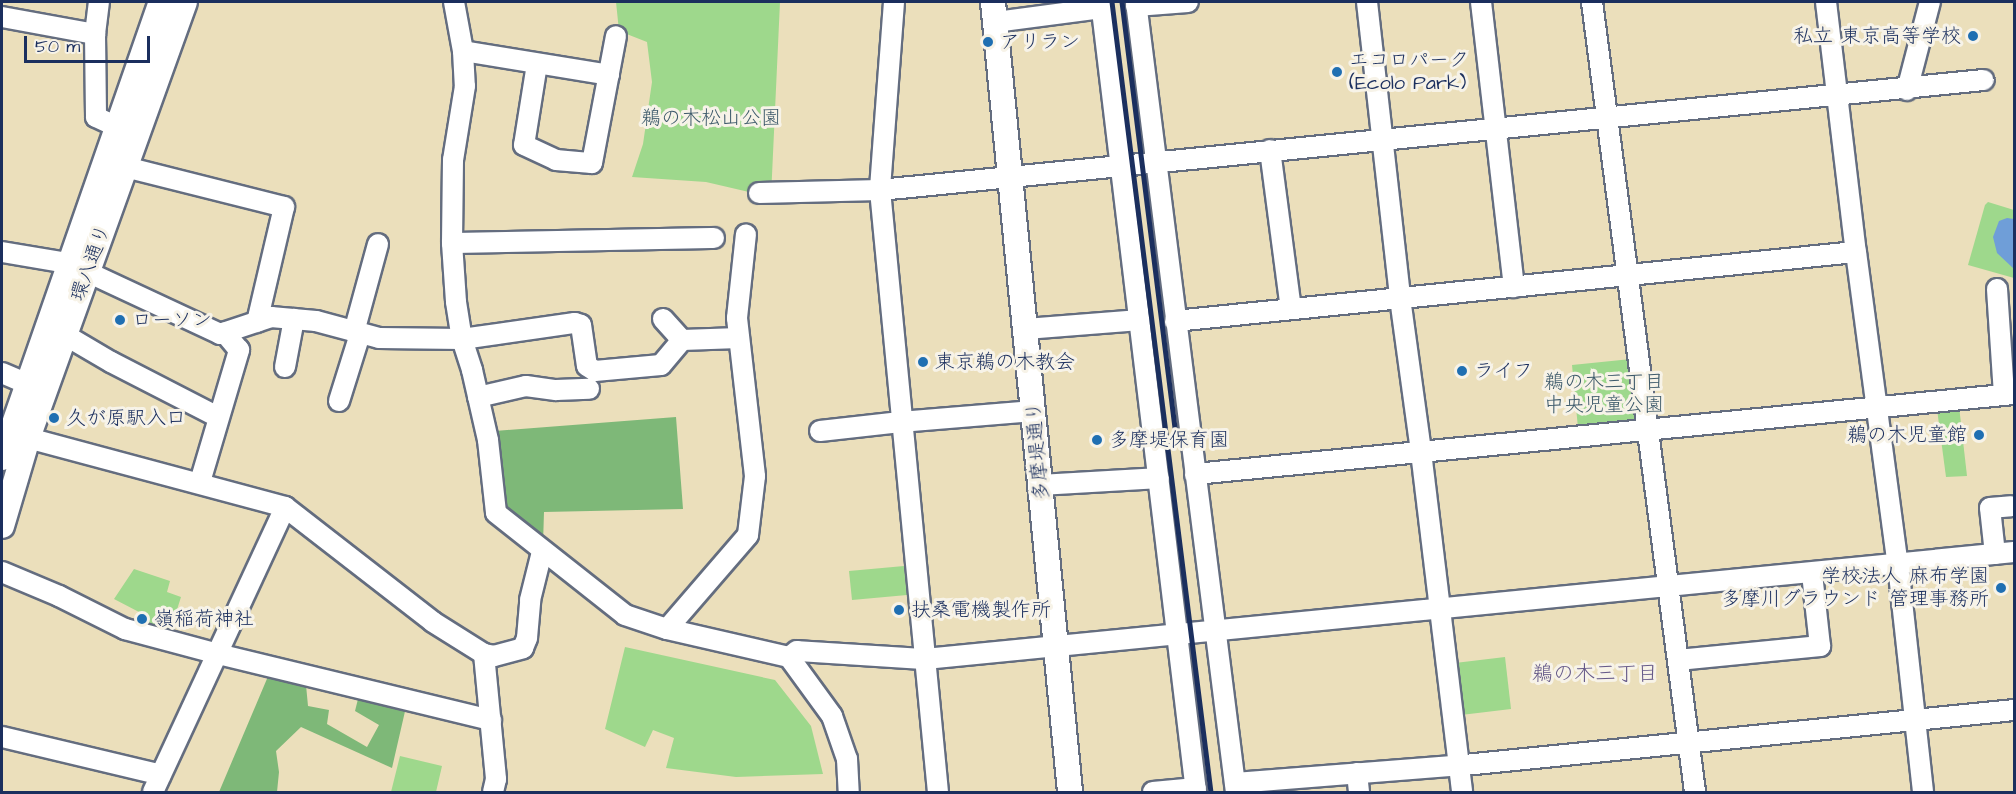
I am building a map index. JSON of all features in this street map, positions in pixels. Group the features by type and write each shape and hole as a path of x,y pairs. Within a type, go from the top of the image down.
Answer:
{"main road":[{"name":"環八通り","path":"2,525 28,438 65,335 78,268 117,127 161,2"},
{"name":"環八通り","path":"2,458 28,384 125,166 185,2"},
{"name":"多摩堤通り","path":"994,12 1070,792"}],"street":[{"path":"99,2 95,34 94,110 96,117 117,127"},
{"path":"454,2 463,51 465,86 453,160 452,243 456,302 462,339 488,440 496,513 542,552 625,615 667,629 789,657 832,716 847,759 849,792"},
{"path":"894,2 880,190 900,422 938,792"},
{"path":"1188,2 1136,4 1149,163 1175,321 1236,788 1358,783 1457,765 2014,710"},
{"path":"1367,2 1400,298 1462,792"},
{"path":"1481,2 1514,287"},
{"path":"1592,2 1695,792"},
{"path":"1826,2 1856,252 1898,565 1913,719 1923,792"},
{"path":"1907,90 1930,2"},
{"path":"994,12 1101,5 1179,634 1196,790 1153,792"},
{"path":"2,17 95,34"},
{"path":"537,64 524,145 556,160 592,163 616,36"},
{"path":"463,51 609,75"},
{"path":"759,193 880,190 1497,127 1907,90 1984,80"},
{"path":"1270,150 1291,309"},
{"path":"125,166 284,207 257,322"},
{"path":"667,629 748,535 755,476 737,318 739,279 746,234"},
{"path":"452,243 714,238"},
{"path":"339,401 378,244"},
{"path":"2,252 78,268 220,334 271,317 316,321 379,338 462,339 575,323 581,325 587,366 595,371 661,365 682,340"},
{"path":"1175,321 1856,252"},
{"path":"1195,474 2009,395 1997,289"},
{"path":"285,367 294,319"},
{"path":"663,319 682,340 739,339"},
{"path":"1026,329 1140,320"},
{"path":"200,482 239,350 224,332"},
{"path":"65,335 111,362 218,417"},
{"path":"2,373 28,384"},
{"path":"478,397 526,386 556,390 590,389"},
{"path":"820,431 1034,411"},
{"path":"28,438 200,482 285,507 433,622 484,654 494,656 523,648 527,638 530,600 542,552"},
{"path":"1041,485 1159,478"},
{"path":"789,657 797,651 925,659 1214,629 1812,574 2005,553 1990,508 2011,506"},
{"path":"2,737 159,787 285,507"},
{"path":"2,572 125,628 218,654 491,720"},
{"path":"1678,660 1820,646 1812,574"},
{"path":"484,654 496,779 493,792"}],"green space":[{"name":"鵜の木松山公園","path":"616,2 780,2 771,197 706,182 632,177 643,144 652,82 647,42 619,31"},
{"path":"1988,202 2014,210 2014,278 1968,265 1985,205"},
{"name":"鵜の木三丁目 中央児童公園","path":"1631,359 1637,422 1578,428 1572,365"},
{"path":"1959,406 1967,476 1946,477 1937,409"},
{"path":"676,417 683,509 544,512 543,544 502,514 495,431"},
{"path":"904,566 907,595 852,600 849,571"},
{"path":"134,569 170,581 167,592 181,597 169,635 132,623 139,612 114,599"},
{"path":"625,647 775,680 811,726 823,774 736,777 666,768 674,738 653,730 645,747 605,729"},
{"path":"1505,657 1511,709 1461,715 1455,663"},
{"path":"269,674 306,685 308,706 329,710 327,724 367,747 379,725 355,711 359,695 406,707 392,768 301,727 276,751 279,772 277,792 219,792"},
{"path":"400,756 442,766 436,792 391,792"}],"water":[{"path":"2007,218 2014,219 2014,269 1997,253 1993,237 1999,221"}],"railway":[{"path":"1112,2 1211,792"},
{"path":"1122,2 1176,436"}],"place":[{"name":"私立 東京高等学校","path":"1973,36"},
{"name":"アリラン","path":"988,42"},
{"name":"エコロパーク (Ecolo Park)","path":"1337,72"},
{"name":"ローソン","path":"120,320"},
{"name":"東京鵜の木教会","path":"923,362"},
{"name":"ライフ","path":"1462,371"},
{"name":"久が原駅入口","path":"54,418"},
{"name":"鵜の木児童館","path":"1979,435"},
{"name":"多摩堤保育園","path":"1097,440"},
{"name":"学校法人 麻布学園 多摩川グラウンド 管理事務所","path":"2001,588"},
{"name":"扶桑電機製作所","path":"899,610"},
{"name":"嶺稲荷神社","path":"142,619"}],"district":[{"name":"鵜の木三丁目","path":"1595,674"}]}
